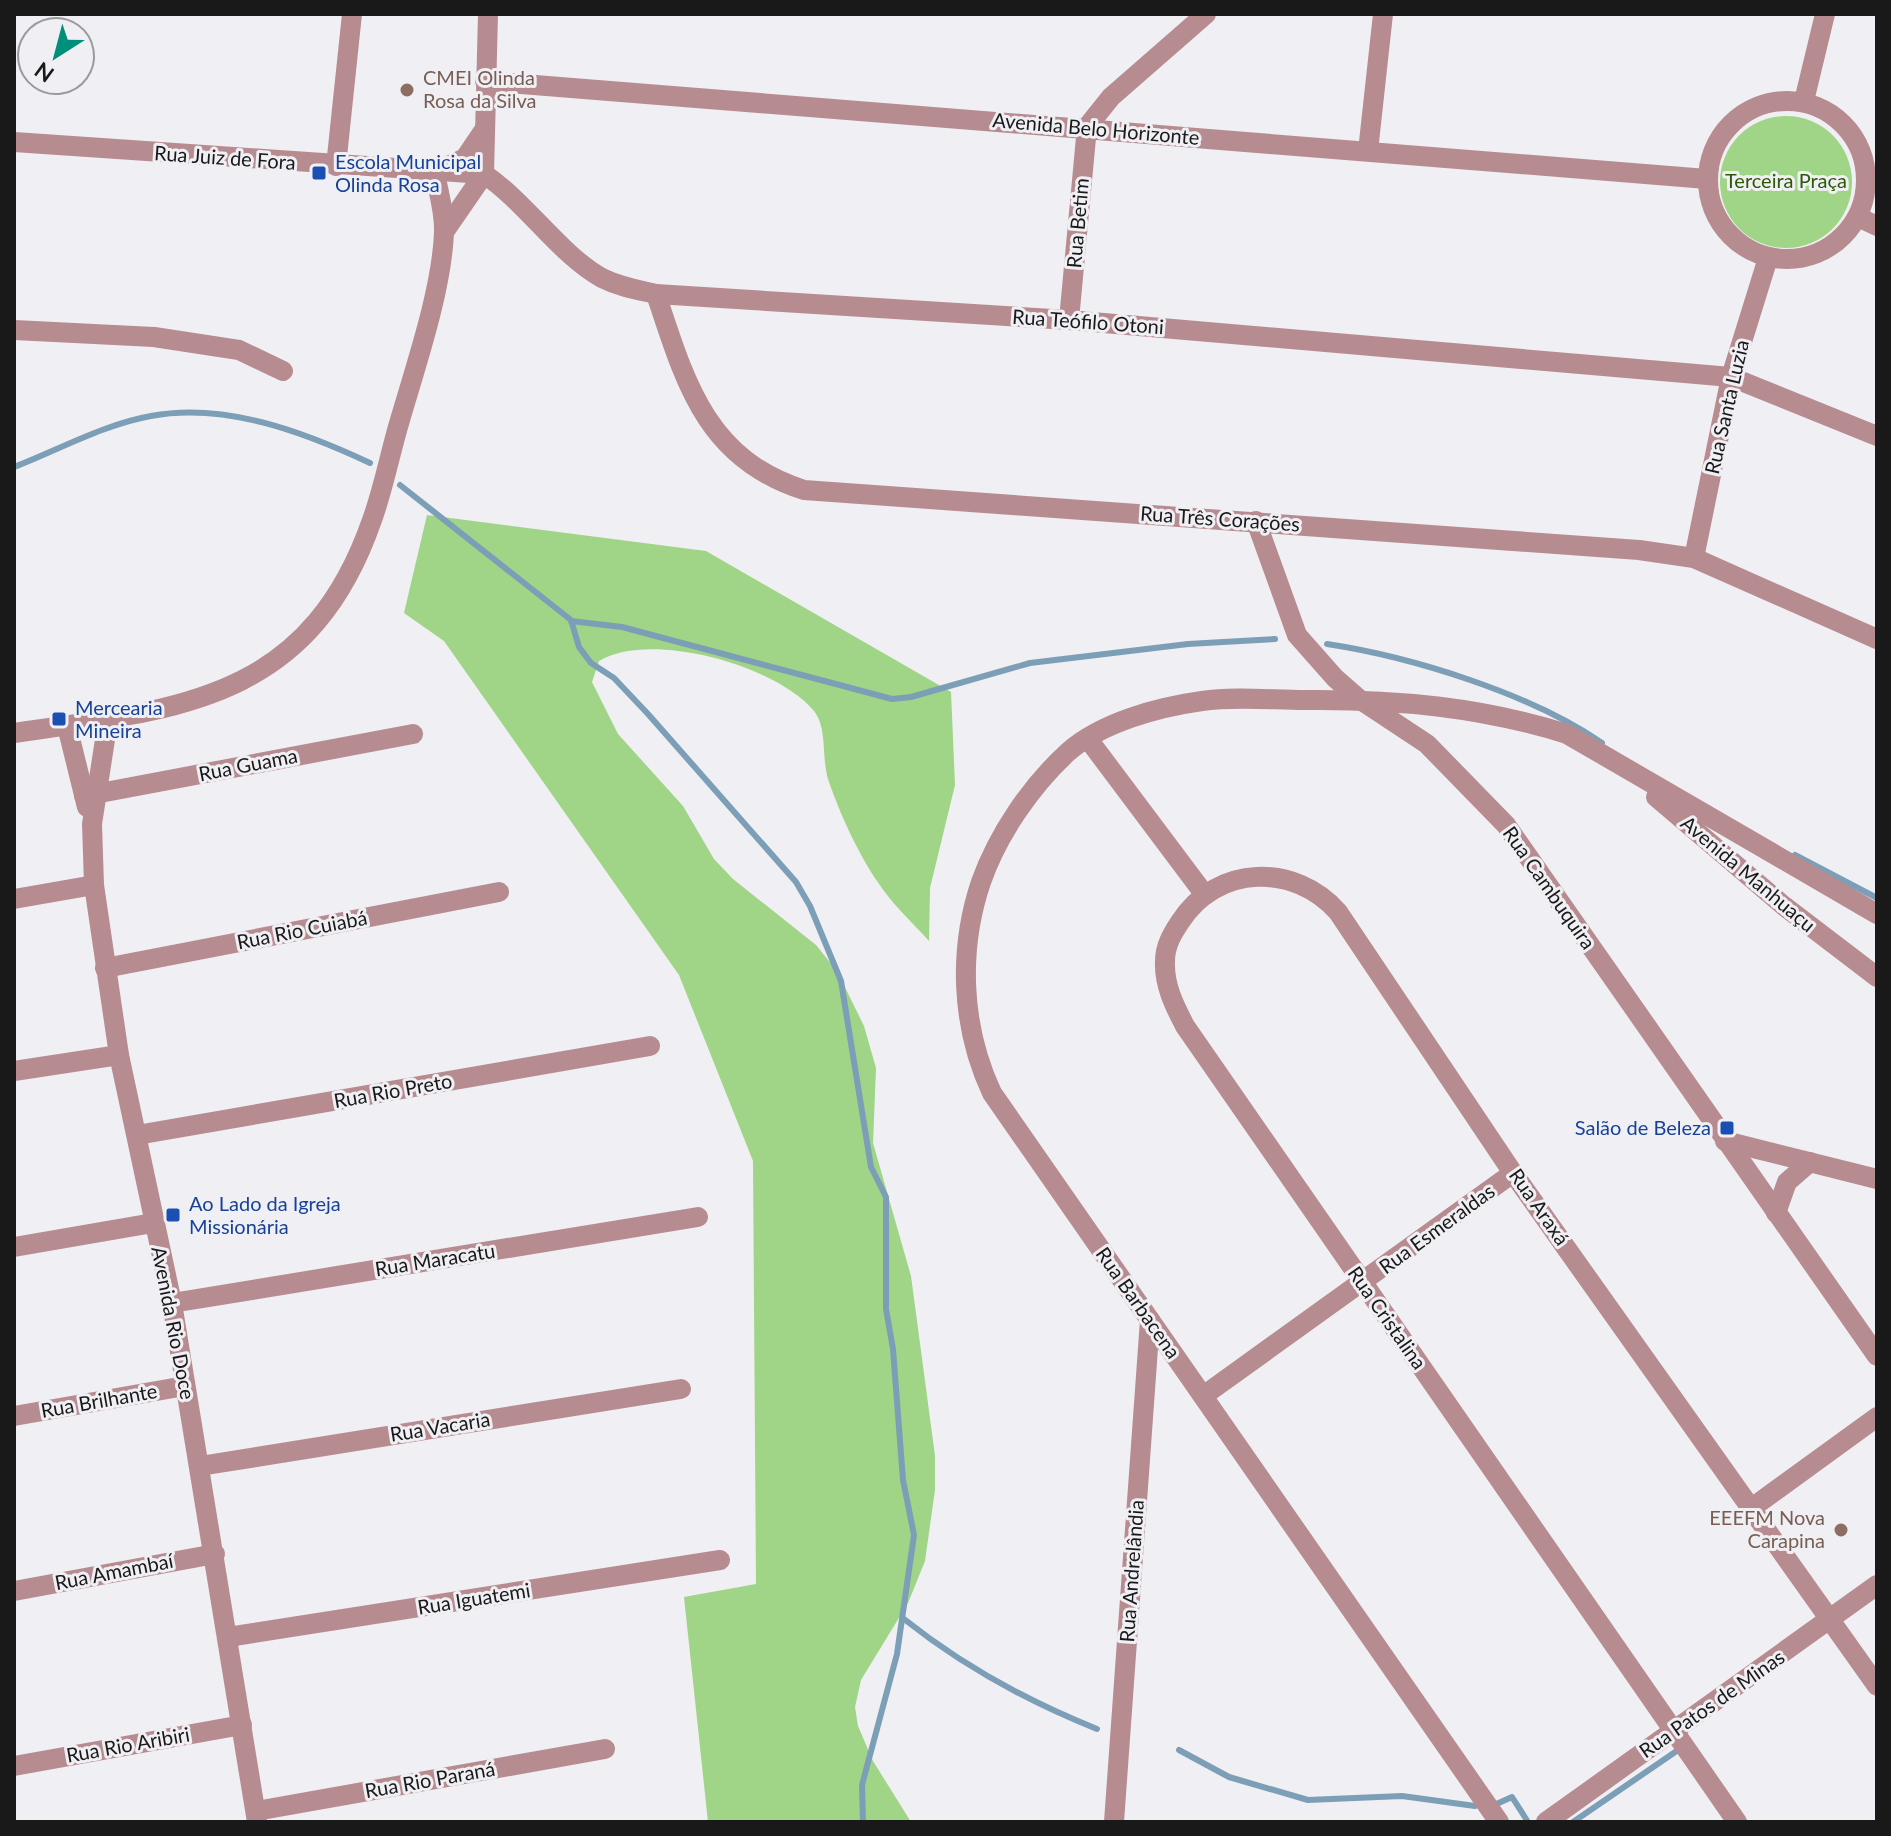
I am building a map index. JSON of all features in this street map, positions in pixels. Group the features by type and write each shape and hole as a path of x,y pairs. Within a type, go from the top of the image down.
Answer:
{"street":[{"path":"336,166 352,14"},
{"path":"1087,127 1138,72 1206,14"},
{"path":"1368,151 1383,14"},
{"path":"1804,101 1825,14"},
{"path":"444,232 484,174 488,16"},
{"name":"Avenida Belo Horizonte","path":"485,81 1707,179"},
{"path":"1804,101 1833,116 1849,132 1861,151 1866,173 1865,195 1858,217 1842,238 1820,253 1794,259 1768,258 1748,250 1731,237 1713,210 1707,179 1710,158 1718,138 1732,122 1768,103 1804,101"},
{"name":"Rua Betim","path":"1069,320 1087,127"},
{"path":"14,733 108,720 194,703 227,689 294,645 338,595 372,520 419,357 444,232 435,172 465,158 484,130"},
{"name":"Rua Juiz de Fora","path":"14,142 484,174"},
{"name":"Rua Teófilo Otoni","path":"484,174 504,188 590,270 624,287 656,294 1069,320 1731,377 1877,436"},
{"path":"1858,217 1877,226"},
{"name":"Rua Santa Luzia","path":"1694,558 1731,377 1768,258"},
{"name":"Rua Três Corações","path":"656,294 688,388 702,413 745,461 782,483 804,490 1639,550 1694,558 1877,639"},
{"path":"14,330 154,337 239,350 283,371"},
{"path":"1256,521 1297,635 1335,678 1359,699"},
{"path":"1205,895 1088,739 1129,719 1205,700 1359,699"},
{"name":"Avenida Manhuaçu","path":"1359,699 1430,704 1515,718 1567,734 1877,914"},
{"name":"Rua Cambuquira","path":"1359,699 1427,744 1467,780 1506,825 1877,1356"},
{"name":"Avenida Rio Doce","path":"108,720 91,794 94,885 105,968 119,1055 172,1303 257,1817"},
{"name":"Avenida Rio Doce","path":"67,726 91,794"},
{"name":"Rua Guama","path":"91,794 413,734"},
{"name":"Rua Barbacena","path":"1088,739 1069,751 1022,805 985,870 970,914 967,1007 972,1044 996,1101 1499,1822"},
{"name":"Avenida Manhuaçu","path":"1622,768 1784,906 1877,977"},
{"name":"Rua Araxá","path":"1205,895 1234,879 1257,876 1287,878 1309,886 1326,898 1513,1173 1753,1507 1877,1686"},
{"path":"14,899 94,885"},
{"name":"Rua Rio Cuiabá","path":"105,968 499,892"},
{"name":"Rua Cristalina","path":"1205,895 1187,911 1170,937 1165,958 1173,1003 1200,1050 1677,1730 1737,1822"},
{"name":"Rua Rio Preto","path":"137,1135 650,1046"},
{"path":"14,1071 119,1055"},
{"path":"1725,1141 1877,1179"},
{"path":"1776,1213 1787,1182 1810,1162"},
{"name":"Rua Esmeraldas","path":"1203,1396 1513,1173"},
{"name":"Rua Maracatu","path":"172,1303 698,1217"},
{"path":"14,1247 153,1223"},
{"name":"Rua Andrelândia","path":"1114,1822 1150,1320"},
{"name":"Rua Brilhante","path":"14,1416 185,1386"},
{"name":"Rua Vacaria","path":"200,1466 681,1389"},
{"path":"1753,1507 1877,1417"},
{"name":"Rua Amambaí","path":"14,1591 215,1554"},
{"name":"Rua Iguatemi","path":"228,1637 720,1560"},
{"name":"Rua Patos de Minas","path":"1546,1822 1877,1585"},
{"name":"Rua Rio Aribiri","path":"14,1766 242,1725"},
{"name":"Rua Rio Paraná","path":"257,1817 605,1749"}],"green space":[{"name":"Terceira Praça","path":"1786,116 1823,127 1841,145 1852,182 1841,219 1823,237 1786,248 1749,237 1731,219 1720,182 1731,145 1749,127"},
{"path":"427,515 706,551 951,692 955,785 930,888 929,941 889,897 863,858 829,782 818,718 796,694 772,679 711,657 649,649 621,652 599,661 592,682 618,734 683,806 714,859 733,879 816,945 837,971 864,1026 876,1068 873,1143 911,1276 935,1456 935,1490 925,1561 908,1603 861,1680 855,1707 858,1726 873,1761 911,1822 708,1822 684,1597 756,1584 753,1161 679,975 444,641 404,613"}],"waterway":[{"path":"14,467 116,425 179,413 207,413 264,423 370,463"},
{"path":"400,485 571,620 579,647 591,663 614,678 648,714 796,882 810,906 841,981 871,1167 886,1197 886,1309 893,1349 903,1480 914,1535 897,1654 862,1785 863,1822"},
{"path":"571,621 622,627 892,699 911,697 1030,663 1188,644 1275,639"},
{"path":"1327,644 1396,658 1470,680 1541,709 1602,743"},
{"path":"1795,855 1877,898"},
{"path":"904,1619 996,1681 1097,1729"},
{"path":"1573,1822 1681,1748"},
{"path":"1179,1750 1229,1777 1308,1800 1402,1796 1475,1806"},
{"path":"1492,1806 1512,1797 1528,1822"}],"place":[{"name":"CMEI Olinda Rosa da Silva","path":"407,90"},
{"name":"Escola Municipal Olinda Rosa","path":"319,173"},
{"name":"Mercearia Mineira","path":"59,719"},
{"name":"Salão de Beleza","path":"1727,1128"},
{"name":"Ao Lado da Igreja Missionária","path":"173,1215"},
{"name":"EEEFM Nova Carapina","path":"1841,1530"}]}
